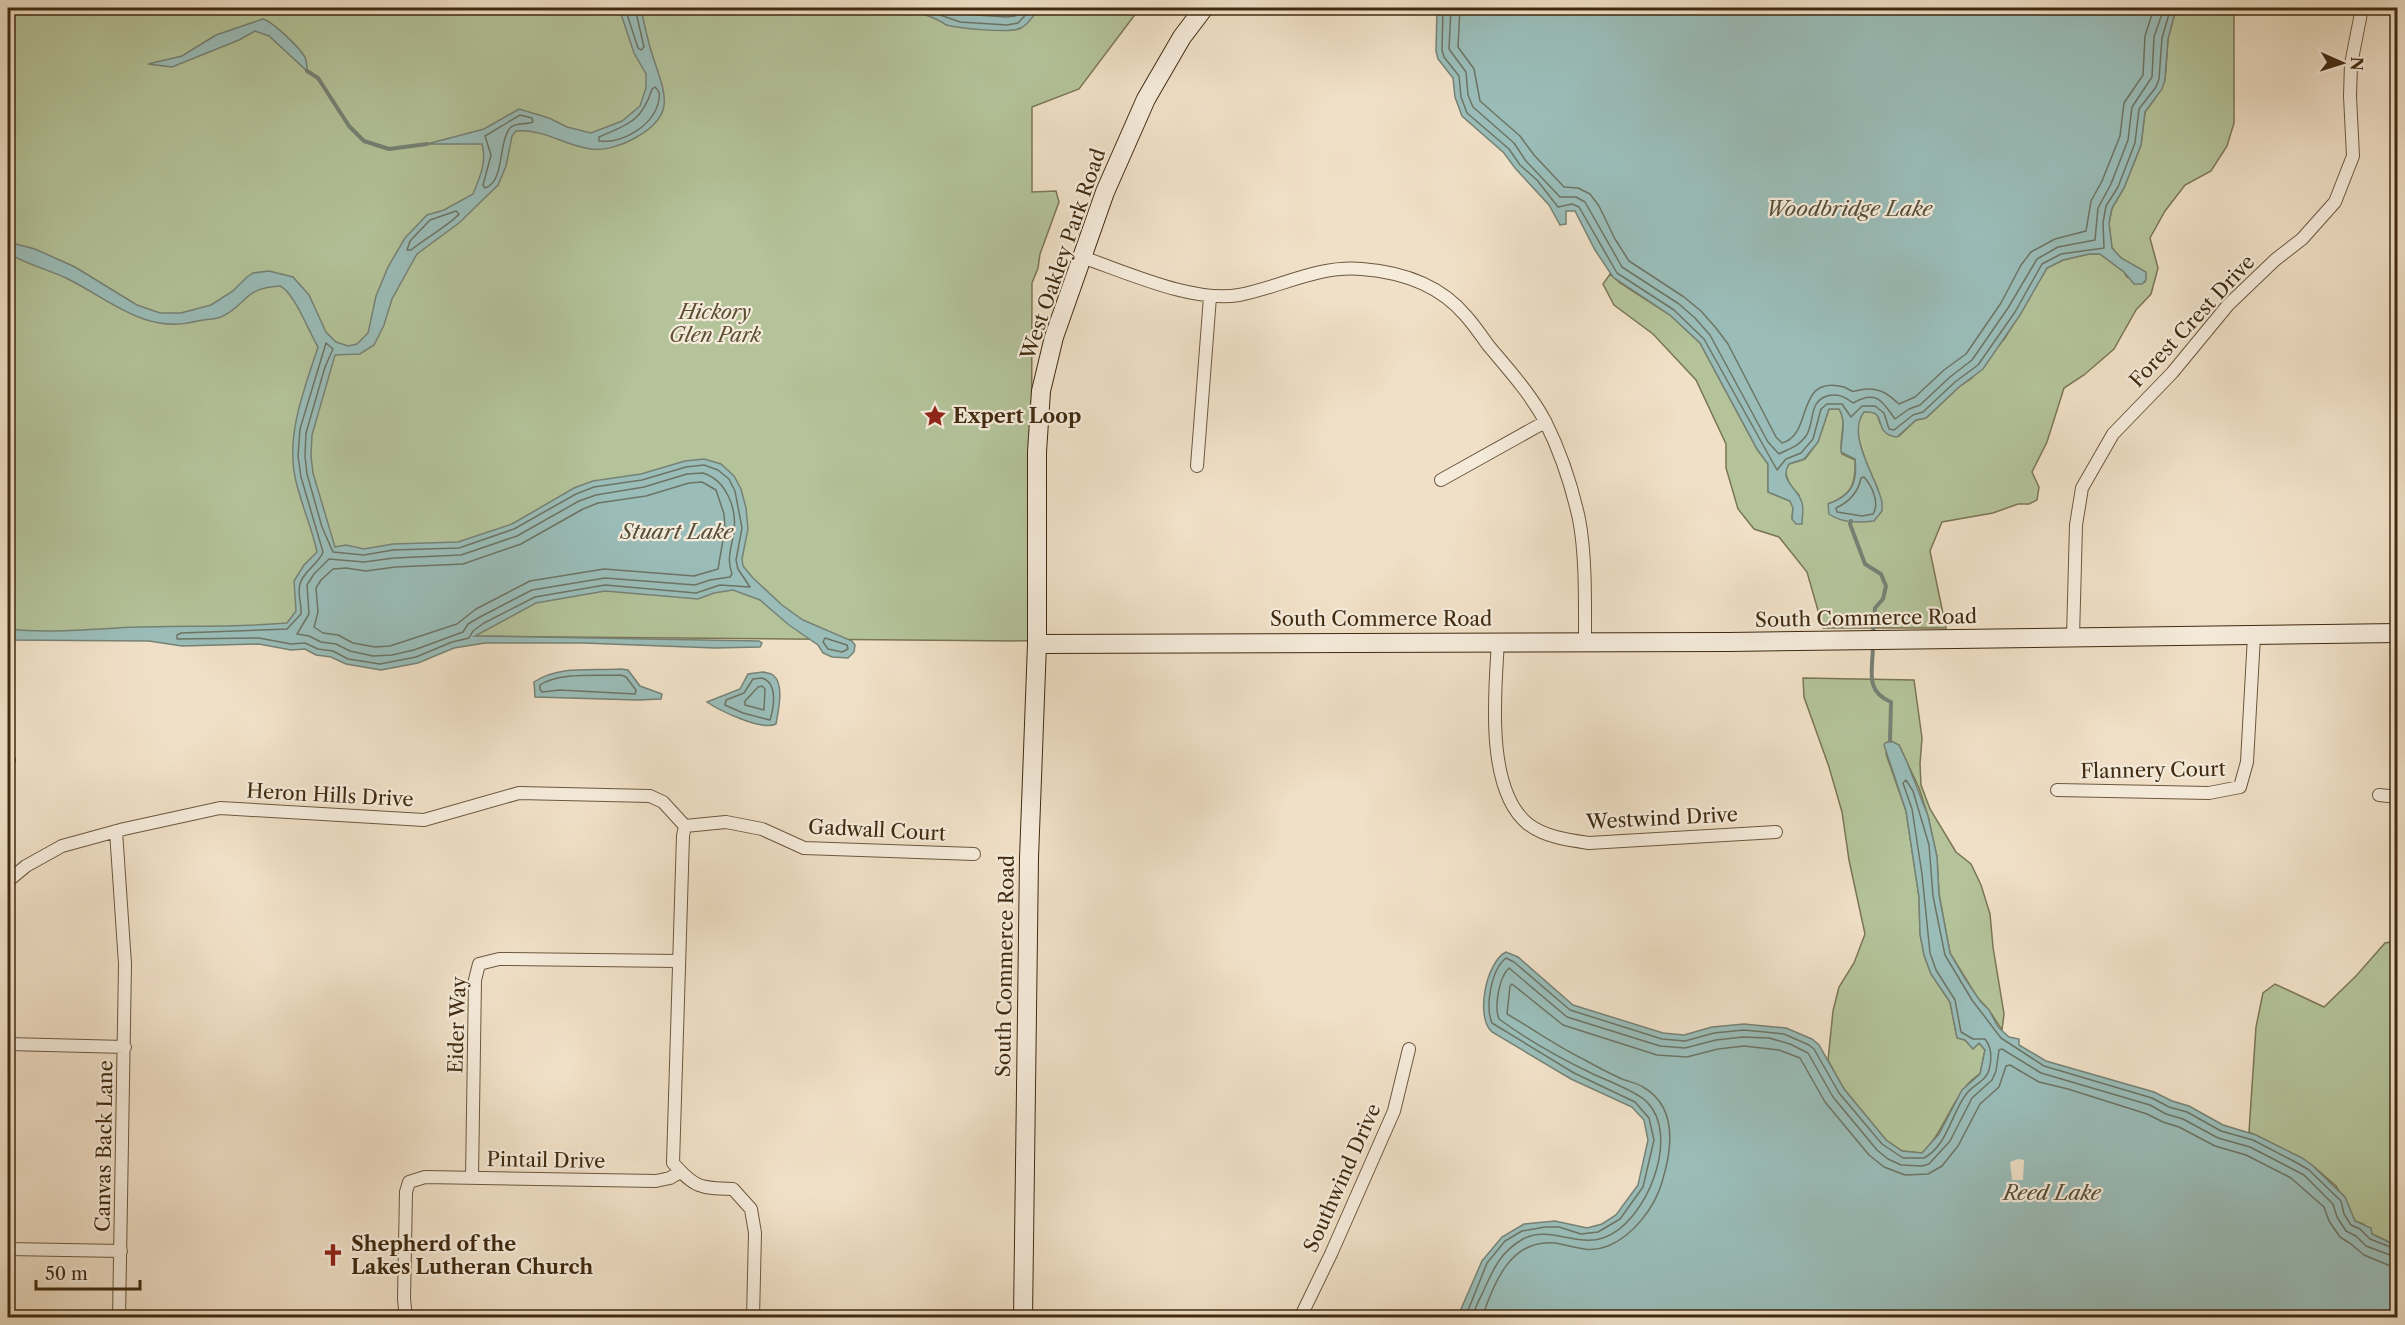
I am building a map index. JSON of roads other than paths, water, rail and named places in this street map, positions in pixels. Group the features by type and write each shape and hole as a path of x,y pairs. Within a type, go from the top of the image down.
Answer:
{"street":[{"name":"West Oakley Park Road","path":"1037,644 1036,452 1041,391 1054,337 1105,192 1146,99 1182,38 1204,8"},
{"name":"Forest Crest Drive","path":"2073,637 2076,525 2082,488 2113,434 2172,373 2228,305 2275,260 2302,239 2335,202 2353,156 2351,63 2362,8"},
{"path":"1082,256 1171,287 1210,297 1240,295 1335,268 1379,271 1417,280 1435,290 1465,314 1523,387 1545,422 1561,459 1579,520 1585,591 1585,641"},
{"path":"1197,466 1210,297"},
{"path":"1441,480 1545,422"},
{"name":"South Commerce Road","path":"1023,1317 1029,870 1037,644 1882,640 2397,633"},
{"name":"Flannery Court","path":"2058,790 2209,792 2240,787 2247,762 2254,636"},
{"name":"Westwind Drive","path":"1498,642 1494,702 1499,768 1504,789 1513,806 1528,824 1558,839 1589,843 1776,832"},
{"name":"Heron Hills Drive","path":"8,881 27,866 62,846 116,831 220,808 424,820 519,793 650,796 663,802 684,831"},
{"path":"2379,795 2397,797"},
{"name":"Gadwall Court","path":"684,831 726,822 762,829 804,848 974,854"},
{"name":"Canvas Back Lane","path":"116,831 124,964 125,1047 120,1317"},
{"path":"684,831 673,1163 689,1181 705,1188 734,1189 751,1209 755,1233 753,1317"},
{"name":"Eider Way","path":"472,1178 475,980 480,964 499,959 678,961"},
{"path":"8,1044 125,1047"},
{"name":"Southwind Drive","path":"1300,1317 1331,1254 1394,1112 1409,1049"},
{"name":"Pintail Drive","path":"406,1317 404,1299 406,1192 409,1182 425,1177 656,1181 670,1178 680,1172"},
{"path":"8,1249 121,1251"}],"water":[{"name":"Stuart Lake","path":"619,8 641,8 649,45 664,93 662,112 657,121 630,141 602,149 581,147 536,132 516,131 512,136 506,166 498,185 459,223 417,254 392,299 384,325 374,345 360,354 335,355 312,435 311,456 313,473 335,547 346,545 364,549 393,544 458,542 512,524 574,488 593,481 641,474 685,461 704,459 721,464 734,476 741,489 748,529 742,559 743,566 782,605 803,620 852,641 855,645 854,652 848,658 832,657 823,653 818,645 789,625 760,600 733,590 714,593 698,599 605,591 536,603 475,636 759,641 762,643 760,647 485,643 454,648 418,663 381,670 346,664 331,657 316,655 305,649 291,650 259,644 182,646 149,641 8,640 8,629 62,631 287,623 296,611 294,581 304,565 317,552 295,477 293,444 298,411 318,347 296,304 280,286 259,290 230,312 218,318 179,324 161,323 129,313 66,278 15,257 8,253 8,242 35,249 75,267 137,305 160,313 181,313 211,305 233,291 253,273 269,271 293,277 309,295 326,332 336,342 348,346 357,344 368,333 376,296 388,267 405,238 427,215 444,210 473,194 480,175 484,157 482,144 427,144 484,129 519,109 549,118 567,127 591,133 622,121 640,106 646,88 646,74 634,53"},
{"path":"909,8 1039,8 1021,28 996,30 946,25"},
{"name":"Woodbridge Lake","path":"1437,8 2186,8 2174,16 2168,39 2165,80 2162,89 2145,112 2141,145 2124,188 2112,208 2109,223 2112,248 2121,258 2146,272 2146,280 2142,284 2134,284 2124,272 2100,254 2063,260 2047,268 2020,315 1983,369 1959,387 1926,418 1916,420 1897,437 1884,431 1876,414 1864,412 1859,422 1860,444 1882,502 1882,511 1874,521 1850,522 1829,514 1828,504 1842,497 1851,488 1856,468 1855,459 1841,452 1843,424 1839,409 1829,409 1818,442 1804,459 1789,464 1786,470 1787,480 1803,506 1802,524 1796,524 1792,519 1793,508 1790,501 1768,492 1768,464 1757,449 1700,343 1670,315 1613,277 1595,250 1575,211 1566,211 1566,224 1560,225 1549,205 1504,153 1462,116 1455,97 1453,78 1438,59 1436,51"},
{"path":"263,19 292,41 305,57 307,71 269,36 255,31 239,40 172,67 148,64 182,56 216,35"},
{"path":"628,670 640,686 662,694 661,699 535,697 534,682 554,673"},
{"path":"763,672 773,675 779,685 780,698 776,724 761,725 751,722 731,715 707,702 740,689 748,674"},
{"name":"Reed Lake","path":"1891,741 1899,745 1928,816 1937,857 1939,895 1950,953 1998,1027 2009,1037 2019,1039 2019,1045 2046,1061 2154,1092 2189,1106 2223,1125 2256,1135 2312,1165 2345,1197 2355,1221 2371,1228 2372,1234 2397,1246 2397,1317 1459,1318 1482,1261 1502,1237 1524,1224 1555,1221 1587,1228 1602,1224 1616,1215 1638,1185 1648,1140 1644,1120 1632,1107 1571,1079 1492,1032 1484,1015 1485,990 1493,967 1506,952 1518,957 1573,1005 1663,1033 1684,1035 1712,1027 1744,1024 1786,1028 1812,1039 1819,1045 1844,1089 1886,1140 1902,1151 1922,1153 1939,1134 1962,1090 1980,1074 1985,1050 1979,1043 1973,1049 1965,1040 1957,1038 1950,1002 1931,974 1924,955 1920,934 1919,897 1906,811 1884,745"}],"waterway":[{"path":"307,71 318,78 349,126 364,141 389,149 427,144"},
{"path":"1851,521 1850,524 1865,564 1881,574 1886,586 1883,599 1875,608 1873,634"},
{"path":"1873,644 1873,686 1882,697 1891,702 1890,741"}],"place":[{"name":"Expert Loop","path":"935,416"},
{"name":"Shepherd of the Lakes Lutheran Church","path":"333,1255"}],"park label":[{"name":"Hickory Glen Park","path":"715,324"}]}
